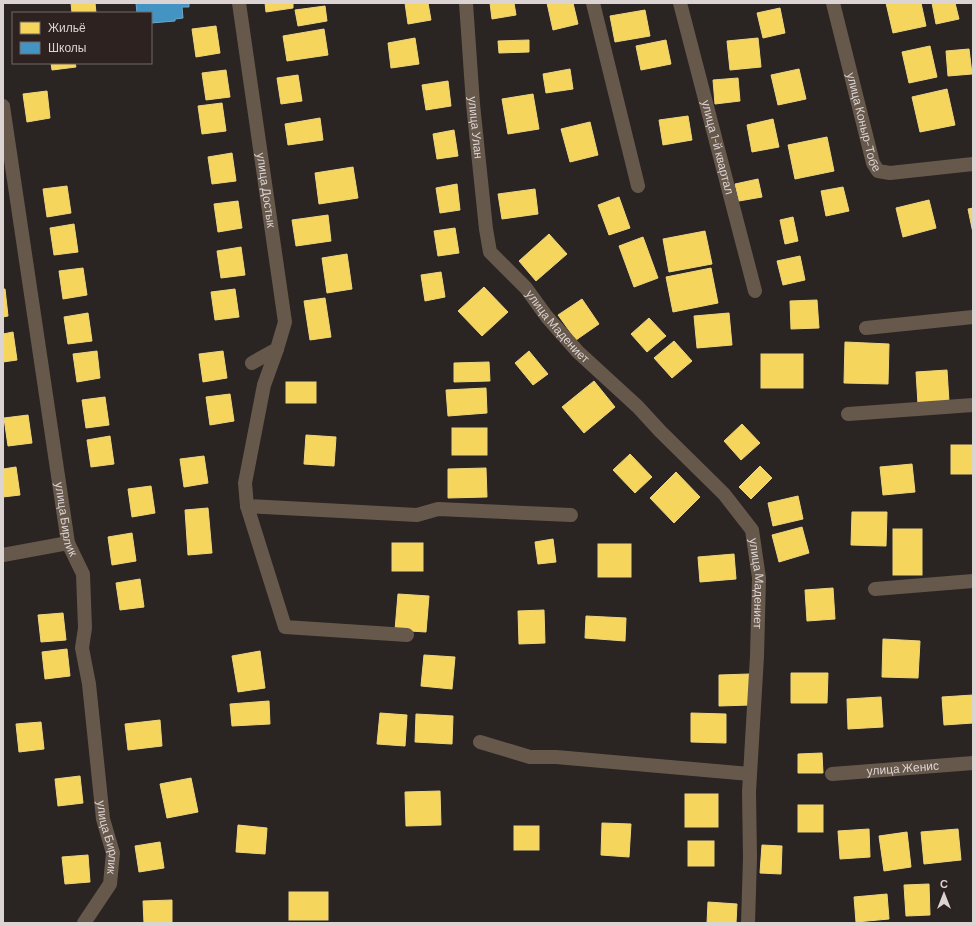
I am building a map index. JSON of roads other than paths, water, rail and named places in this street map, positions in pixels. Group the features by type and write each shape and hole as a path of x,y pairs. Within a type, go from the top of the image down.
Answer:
{"street":[{"name":"улица Достык","path":"239,3 285,322 264,385 256,422 245,483 247,506 285,627 408,635"},
{"name":"улица Улан","path":"466,3 474,112 486,228 490,252"},
{"path":"593,3 638,186"},
{"name":"улица 1-й квартал","path":"680,3 755,291"},
{"name":"улица Коныр-Тобе","path":"833,3 874,163 878,170 890,173 973,164"},
{"name":"улица Бирлик","path":"3,106 68,543 83,574 85,628 82,648 89,684 103,819 113,853 110,884 84,923"},
{"name":"улица Мадениет","path":"490,252 526,288 547,317 578,352 638,407 660,431 724,494 752,530 759,578 757,656 750,774 748,923"},
{"path":"866,328 973,317"},
{"path":"252,363 277,349"},
{"path":"848,414 973,405"},
{"path":"247,506 417,515 438,509 572,515"},
{"path":"3,555 68,543"},
{"path":"875,589 973,581"},
{"path":"480,742 530,758 556,758 750,774"},
{"name":"улица Женис","path":"832,774 973,763"}]}
